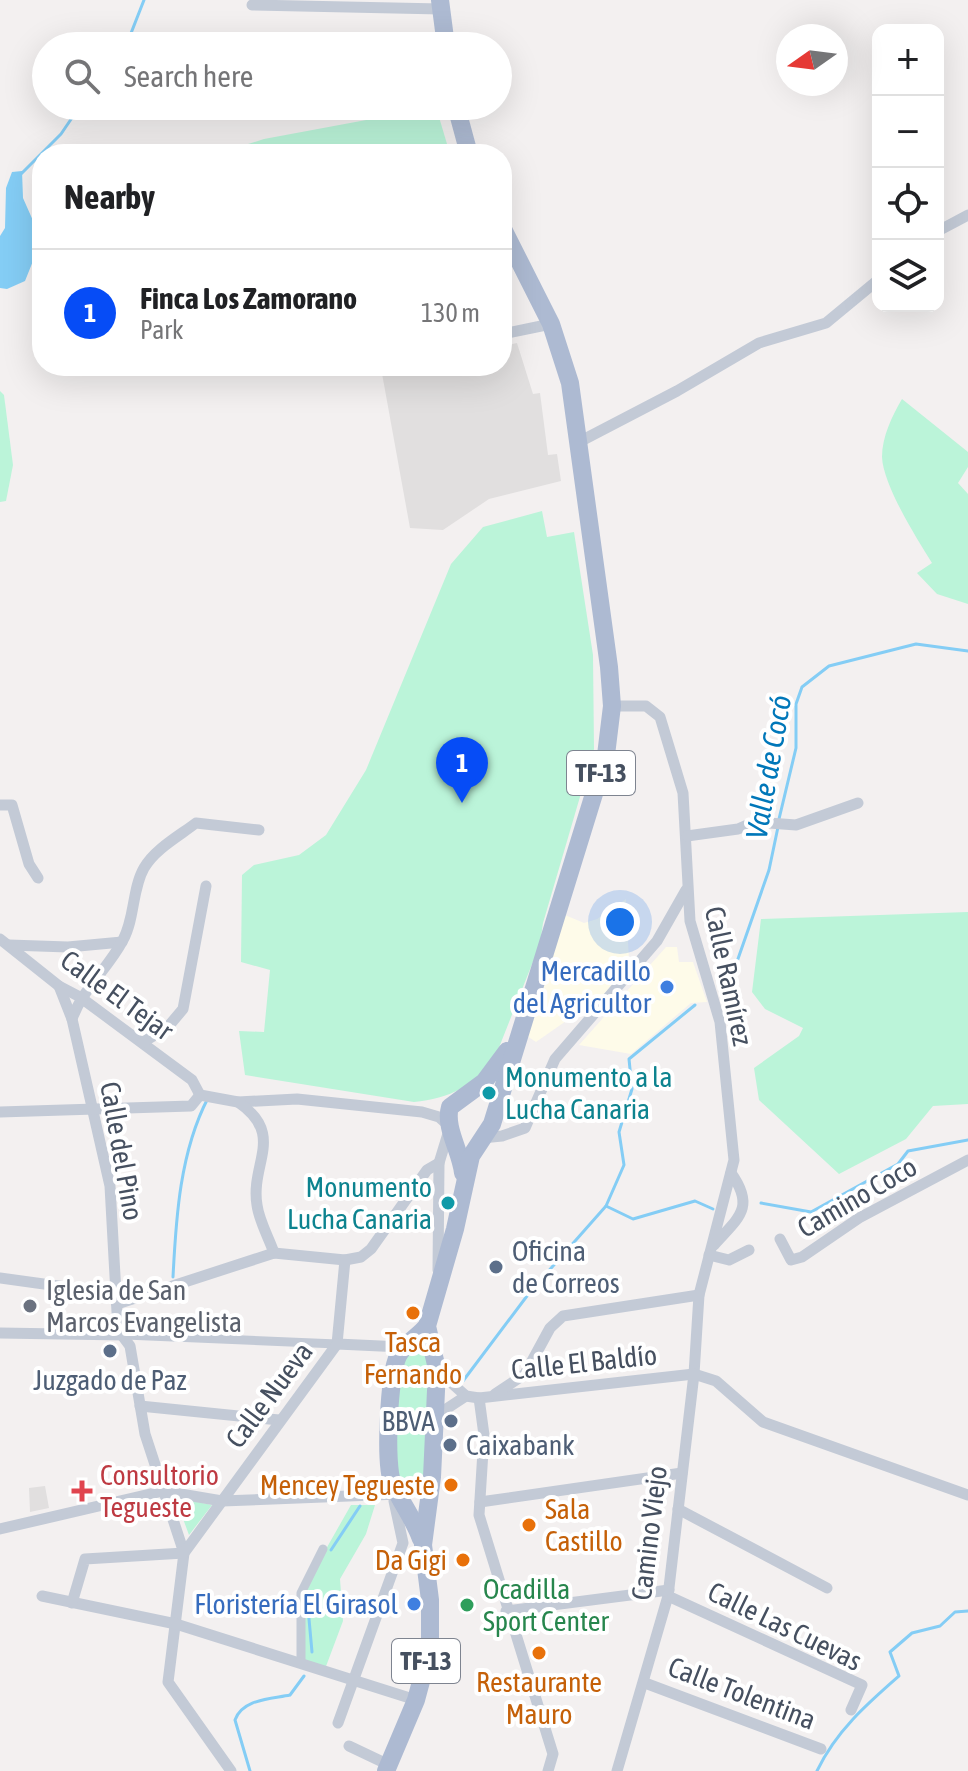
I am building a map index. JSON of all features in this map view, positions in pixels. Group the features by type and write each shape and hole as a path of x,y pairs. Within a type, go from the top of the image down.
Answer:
{"main road":[{"path":"441,4 444,32"},
{"path":"460,120 466,144"},
{"name":"TF-13","path":"423,1545 434,1417 435,1362 427,1326 455,1229 471,1156 492,1124 492,1114 606,755 612,706 579,442 564,355 512,247"},
{"name":"TF-13","path":"464,1179 448,1115 504,1057 520,1027"},
{"path":"464,1097 481,1099 492,1114"},
{"path":"452,1130 472,1141 481,1138"},
{"path":"402,1347 415,1340 427,1326"},
{"path":"402,1347 420,1346 435,1362"},
{"name":"TF-13","path":"388,1768 416,1700 430,1648 430,1600 423,1545 389,1469 395,1361 402,1347"},
{"path":"399,1494 412,1496 429,1490"}],"street":[{"path":"252,5 441,4"},
{"path":"944,228 968,215"},
{"path":"579,442 677,391 759,343 826,323 872,285"},
{"path":"512,332 551,324"},
{"name":"Calle Ramírez","path":"612,706 646,706 660,717 683,793 690,921 720,1022 734,1160 699,1295"},
{"path":"687,836 738,829 754,822 796,825 858,803"},
{"path":"0,805 12,805 29,864 38,878"},
{"path":"72,1019 80,997 122,942 133,917 143,869 161,849 196,823 259,830"},
{"path":"143,1042 167,1028 183,1009 206,886"},
{"path":"481,1138 502,1136 525,1128 555,1059 657,941 686,890"},
{"path":"5,942 68,947 122,942"},
{"name":"Calle El Tejar","path":"5,942 59,986 80,997 192,1080 200,1095"},
{"name":"Calle del Pino","path":"59,986 72,1019 110,1186 118,1330 125,1335 130,1346 140,1406 184,1553"},
{"path":"0,1112 191,1106 200,1095 238,1102 297,1099 422,1112 439,1117 452,1130 439,1163 438,1283"},
{"path":"422,1112 464,1097"},
{"path":"238,1102 251,1110 263,1130 265,1146 256,1204 274,1253"},
{"name":"Camino Coco","path":"780,1239 791,1260 802,1257 859,1218 968,1160"},
{"path":"0,1278 116,1299 274,1253 345,1260 361,1257 371,1249 427,1170 439,1163"},
{"path":"731,1173 745,1201 742,1214 710,1252 729,1260 749,1250"},
{"path":"337,1344 345,1260"},
{"path":"493,1396 525,1374 550,1328 563,1316 699,1295"},
{"name":"Camino Viejo","path":"621,1770 668,1593 694,1374 699,1295"},
{"path":"0,1333 402,1347"},
{"name":"Calle Nueva","path":"184,1553 337,1344"},
{"path":"434,1417 462,1394 435,1362"},
{"path":"694,1374 716,1381 763,1422 968,1495"},
{"name":"Calle El Baldío","path":"462,1394 479,1398 694,1374"},
{"path":"479,1398 484,1435 480,1502 484,1537 553,1754 548,1771"},
{"path":"140,1406 279,1420"},
{"path":"480,1502 682,1473"},
{"path":"0,1529 163,1491 222,1501 399,1494"},
{"path":"338,1723 403,1543 394,1501 399,1494"},
{"path":"678,1509 827,1588"},
{"path":"301,1662 301,1593 323,1549"},
{"path":"72,1603 85,1559 184,1553 168,1682 231,1771"},
{"name":"Calle Las Cuevas","path":"506,1611 668,1593 862,1685 851,1710"},
{"path":"42,1596 176,1624 356,1678 416,1700"},
{"name":"Calle Tolentina","path":"645,1683 821,1749"},
{"path":"349,1746 388,1768"}],"shaded area":[{"path":"517,343 533,394 540,393 548,455 557,454 561,481 489,499 443,530 410,528 382,376 512,376 512,344"},
{"path":"626,899 629,962 598,1002 578,997 569,1019 536,1042 527,1036 565,915 584,923 597,919"},
{"name":"Mercadillo del Agricultor","path":"666,947 677,947 679,962 693,962 707,1002 691,1003 631,1054 579,1045"},
{"path":"45,1486 49,1508 30,1512 29,1488"}],"green space":[{"path":"366,120 440,120 447,144 248,144"},
{"path":"0,391 4,395 13,465 6,501 0,502"},
{"path":"902,399 968,452 968,467 958,483 968,494 968,604 937,594 917,573 932,563 894,497 882,457 888,427"},
{"path":"542,511 547,537 574,532 593,655 594,749 543,923 540,944 496,1055 480,1075 461,1089 439,1098 414,1102 245,1075 239,1031 264,1032 270,970 241,962 242,875 254,865 299,855 326,835 366,770 451,564 483,527"},
{"path":"968,912 968,1104 933,1106 906,1139 839,1174 759,1100 754,1068 799,1036 803,1028 765,1009 752,992 761,919"},
{"path":"416,1350 426,1353 433,1362 427,1476 422,1487 411,1491 394,1475 395,1409 406,1353"},
{"path":"183,1499 212,1505 189,1535 178,1505 184,1503"},
{"path":"351,1505 375,1505 366,1534 340,1579 343,1621 325,1669 301,1662 301,1593"}],"water":[{"path":"22,171 23,198 32,218 32,264 25,281 7,289 0,288 0,236 5,228 6,188 12,172"}],"waterway":[{"path":"131,32 144,0"},
{"path":"51,144 70,120"},
{"path":"20,175 32,163"},
{"name":"Valle de Cocó","path":"779,819 796,748 796,704 802,687 829,666 916,644 968,651"},
{"name":"Valle de Cocó","path":"732,976 769,870 778,827"},
{"name":"Valle de Cocó","path":"463,1381 530,1292 606,1206 624,1165 619,1132 632,1089 629,1059 695,1005"},
{"path":"173,1277 185,1163 208,1098"},
{"path":"761,1203 811,1212 898,1164 908,1151 968,1140"},
{"path":"606,1206 633,1219 695,1201 713,1209"},
{"name":"Valle de Cocó","path":"331,1550 360,1506"},
{"name":"Valle de Cocó","path":"308,1608 312,1652"},
{"path":"817,1771 843,1731 899,1676 890,1652 912,1633 940,1626 955,1612 968,1611"},
{"name":"Valle de Cocó","path":"250,1771 235,1720 250,1704 290,1695 304,1676"}],"place":[{"name":"Finca Los Zamorano","path":"462,803"},
{"name":"Mercadillo del Agricultor","path":"667,987"},
{"name":"Monumento a la Lucha Canaria","path":"489,1093"},
{"name":"Monumento Lucha Canaria","path":"448,1203"},
{"name":"Oficina de Correos","path":"496,1267"},
{"name":"Iglesia de San Marcos Evangelista","path":"30,1306"},
{"name":"Tasca Fernando","path":"413,1313"},
{"name":"Juzgado de Paz","path":"110,1351"},
{"name":"BBVA","path":"451,1421"},
{"name":"Caixabank","path":"450,1445"},
{"name":"Mencey Tegueste","path":"451,1485"},
{"name":"Consultorio Tegueste","path":"82,1491"},
{"name":"Sala Castillo","path":"529,1525"},
{"name":"Da Gigi","path":"463,1560"},
{"name":"Floristería El Girasol","path":"414,1604"},
{"name":"Ocadilla Sport Center","path":"467,1605"},
{"name":"Restaurante Mauro","path":"539,1653"}]}
